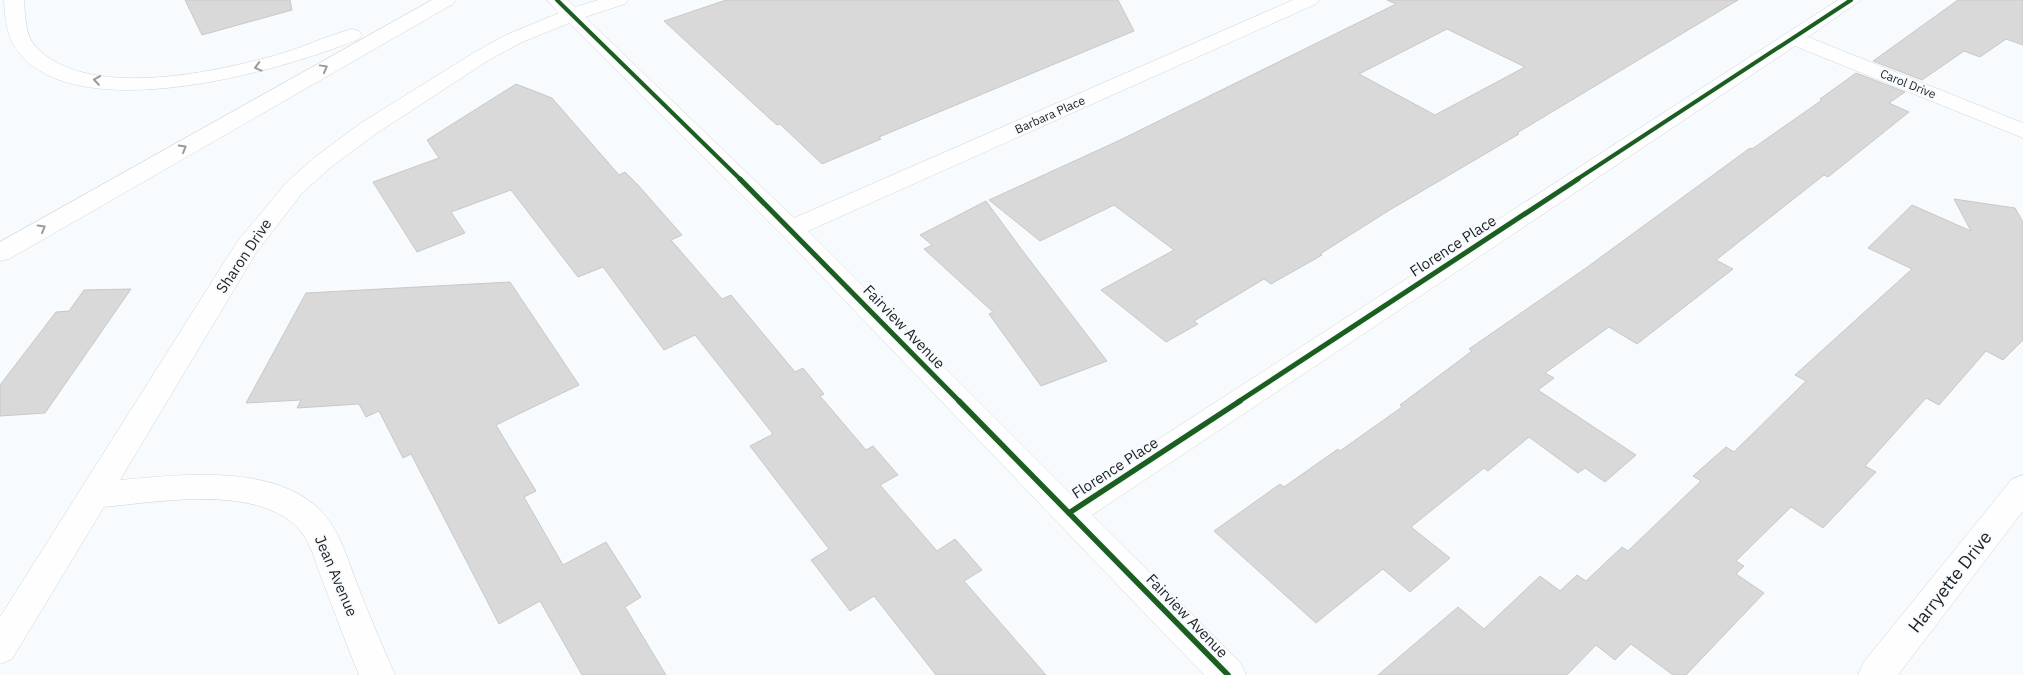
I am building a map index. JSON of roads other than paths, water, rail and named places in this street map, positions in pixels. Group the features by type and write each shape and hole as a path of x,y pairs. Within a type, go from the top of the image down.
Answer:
{"main road":[{"path":"14,0 16,22 27,49 46,66 83,78 155,83 232,73 308,53 350,36 414,0"},
{"path":"0,253 446,0"},
{"name":"Sharon Drive","path":"0,648 246,248 294,188 346,144 482,56 565,7 618,0"},
{"name":"Barbara Place","path":"791,229 1308,0"},
{"name":"Florence Place","path":"1069,513 1851,0"},
{"name":"Fairview Avenue","path":"565,7 791,229 1228,675"},
{"name":"Carol Drive","path":"1793,38 2023,131"},
{"name":"Jean Avenue","path":"93,495 233,488 261,493 288,504 309,519 327,550 376,675"},
{"name":"Harryette Drive","path":"1876,675 2023,488"}]}
